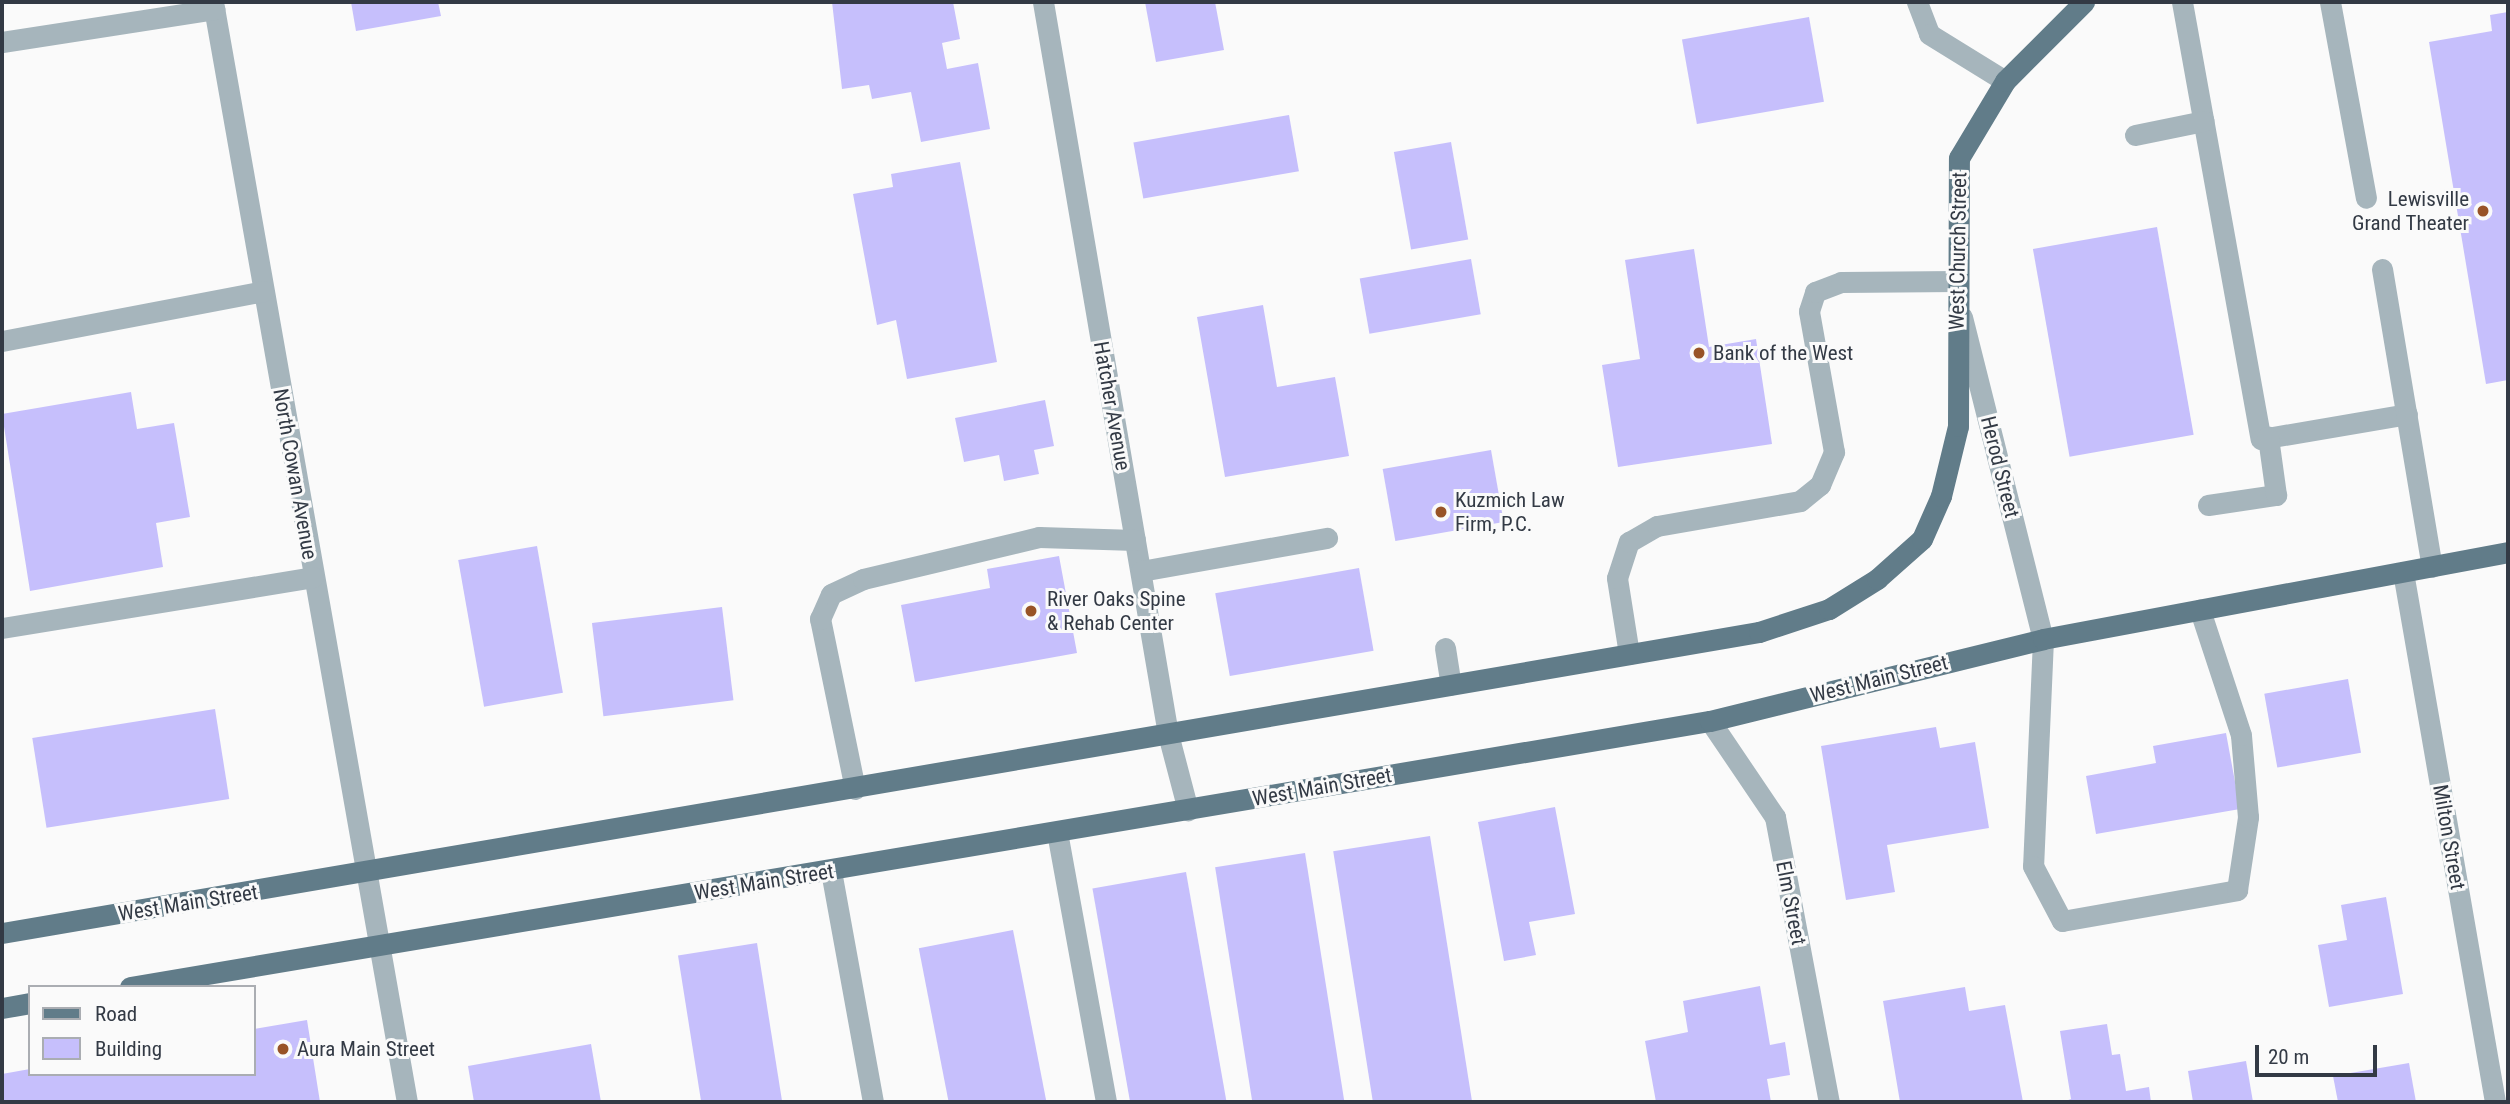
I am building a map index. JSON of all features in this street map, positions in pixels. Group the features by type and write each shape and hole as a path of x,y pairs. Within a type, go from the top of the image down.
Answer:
{"main road":[{"name":"West Church Street","path":"1922,539 1941,496 1958,426 1959,158 2006,80 2084,2"},
{"name":"West Main Street","path":"2,933 367,873 1759,632 1829,609 1877,579 1922,539"},
{"name":"West Main Street","path":"142,985 1710,721 2043,639 2508,552"},
{"path":"2,1008 28,1003"}],"street":[{"name":"Hatcher Avenue","path":"1043,2 1168,734 1188,810"},
{"path":"1917,2 1929,34 2006,80"},
{"path":"2182,2 2261,439 2407,414"},
{"path":"2330,2 2366,198"},
{"path":"2,42 213,5"},
{"name":"North Cowan Avenue","path":"213,5 407,1102"},
{"path":"2135,135 2204,121"},
{"path":"2382,270 2432,567"},
{"path":"1629,654 1617,578 1629,542 1657,526 1800,501 1819,485 1834,452 1809,311 1815,292 1841,282 1957,288"},
{"name":"Herod Street","path":"1957,288 2043,639 2033,866 2062,921 2237,890 2248,817 2241,735 2200,610"},
{"path":"2,341 263,291"},
{"path":"2208,505 2276,495 2268,437"},
{"path":"855,789 820,618 831,594 863,579 1039,537 1135,540"},
{"path":"1140,571 1327,538"},
{"name":"Milton Street","path":"2403,572 2496,1102"},
{"path":"2,628 313,577"},
{"path":"1445,648 1451,685"},
{"name":"Elm Street","path":"1710,721 1775,817 1829,1102"},
{"path":"1057,832 1106,1102"},
{"path":"831,871 873,1102"}],"building":[{"path":"351,2 438,2 441,16 356,31"},
{"path":"832,2 953,2 960,39 942,43 947,69 978,63 990,129 921,142 911,92 872,99 869,85 842,89"},
{"path":"1145,2 1215,2 1224,50 1156,62"},
{"name":"Lewisville Grand Theater","path":"2508,12 2508,380 2486,384 2429,42 2492,31 2490,15"},
{"path":"1809,17 1824,102 1697,124 1682,39"},
{"path":"1289,115 1299,171 1143,199 1133,142"},
{"path":"1451,142 1468,239 1411,250 1394,152"},
{"path":"960,162 997,362 907,379 896,320 877,325 853,194 893,187 891,174"},
{"path":"2157,227 2194,435 2070,457 2033,249"},
{"name":"Bank of the West","path":"1694,249 1709,347 1756,339 1772,444 1618,467 1602,365 1640,359 1625,260"},
{"path":"1471,259 1481,314 1369,334 1360,279"},
{"path":"1263,305 1277,387 1335,377 1349,456 1225,477 1197,317"},
{"path":"131,392 137,429 174,423 190,517 156,523 163,567 30,591 2,414"},
{"path":"1045,400 1054,446 1034,450 1039,474 1004,481 999,455 964,462 955,418"},
{"path":"1491,450 1504,522 1395,541 1383,469"},
{"path":"537,546 563,693 484,707 458,560"},
{"path":"1059,556 1077,653 915,682 901,605 990,588 987,569"},
{"path":"1359,568 1374,651 1230,676 1215,593"},
{"path":"722,607 733,700 603,716 592,623"},
{"path":"2348,679 2361,753 2277,768 2264,694"},
{"path":"215,709 229,799 47,828 32,738"},
{"path":"1936,727 1940,748 1975,742 1989,828 1887,845 1895,892 1846,900 1821,746"},
{"path":"2226,733 2240,809 2096,834 2086,776 2156,763 2153,746"},
{"path":"1555,807 1575,914 1529,922 1536,955 1504,961 1478,822"},
{"path":"1430,836 1472,1102 1373,1102 1333,851"},
{"path":"1305,853 1344,1102 1252,1102 1215,867"},
{"path":"1186,872 1226,1101 1130,1102 1092,888"},
{"path":"2386,897 2403,994 2329,1007 2318,945 2347,940 2341,905"},
{"path":"1013,930 1046,1102 949,1102 919,948"},
{"path":"757,943 782,1102 701,1102 678,956"},
{"path":"1760,986 1770,1045 1785,1042 1790,1075 1767,1079 1771,1102 1656,1102 1645,1041 1688,1032 1683,1001"},
{"path":"1965,987 1969,1011 2005,1005 2023,1102 1900,1102 1883,1001"},
{"name":"Aura Main Street","path":"307,1020 320,1102 2,1102 2,1074 28,1069 28,1076 256,1076 256,1029"},
{"path":"2107,1024 2112,1055 2120,1054 2126,1091 2149,1087 2151,1102 2063,1102 2071,1099 2060,1031"},
{"path":"591,1044 601,1102 474,1102 468,1066"},
{"path":"2246,1061 2253,1102 2193,1102 2188,1071"},
{"path":"2409,1063 2416,1102 2338,1102 2333,1076"}],"place":[{"name":"Lewisville Grand Theater","path":"2483,211"},
{"name":"Bank of the West","path":"1699,353"},
{"name":"Kuzmich Law Firm, P.C.","path":"1441,512"},
{"name":"River Oaks Spine & Rehab Center","path":"1031,611"},
{"name":"Aura Main Street","path":"283,1049"}]}
